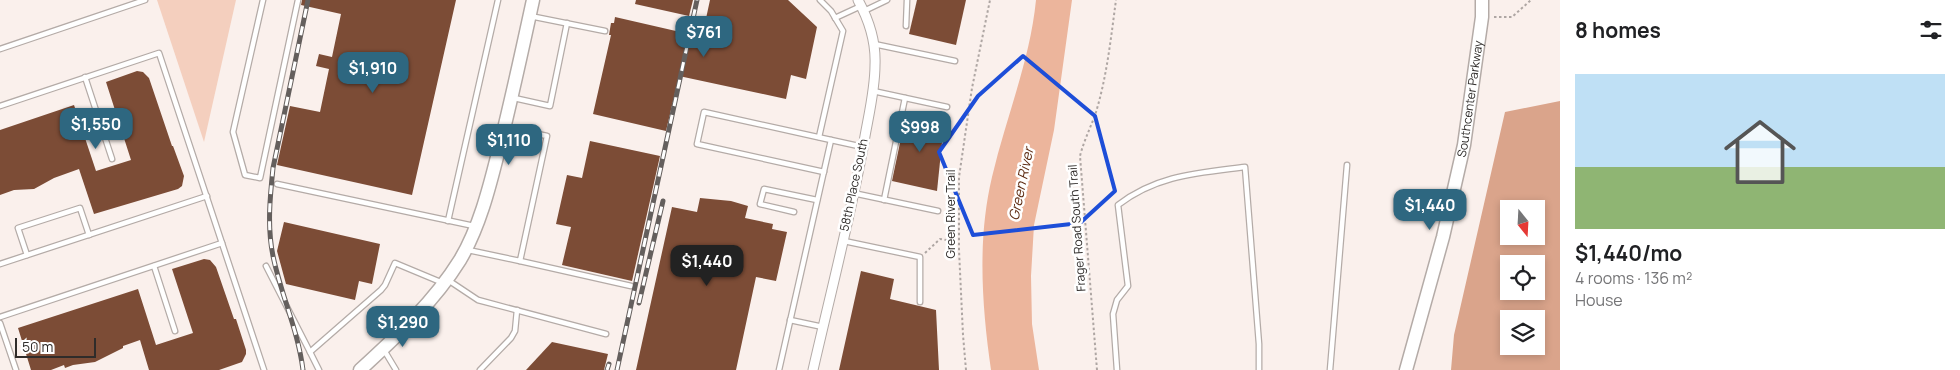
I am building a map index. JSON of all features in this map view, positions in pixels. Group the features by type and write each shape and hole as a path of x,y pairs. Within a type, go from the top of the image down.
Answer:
{"main road":[{"path":"360,370 384,349 426,305 446,281 465,249 490,186 512,98 533,0"},
{"name":"Southcenter Parkway","path":"1406,370 1443,237 1464,145 1482,17 1482,0"}],"street":[{"name":"58th Place South","path":"813,370 863,147 873,91 874,44 861,6"}],"lane":[{"path":"0,49 145,0"},
{"path":"263,0 232,132 245,175 260,178 298,0"},
{"path":"448,221 498,0"},
{"path":"819,137 842,32 831,11 820,0"},
{"path":"835,18 861,6 887,0"},
{"path":"906,26 907,0"},
{"path":"530,16 605,31"},
{"path":"512,98 550,106 567,23"},
{"path":"874,44 955,61"},
{"path":"0,106 159,53 264,370"},
{"path":"85,77 112,159"},
{"path":"873,91 947,107"},
{"path":"884,200 905,98"},
{"path":"824,172 697,144 704,112 863,147"},
{"path":"505,127 547,136 520,261"},
{"path":"779,370 831,140"},
{"path":"1330,370 1347,165"},
{"path":"1117,370 1113,314 1118,300 1128,286 1118,204 1135,192 1178,176 1246,167 1259,344 1259,370"},
{"path":"277,184 475,227"},
{"path":"794,212 760,204 764,189 817,200"},
{"path":"853,193 938,211"},
{"path":"0,264 207,196"},
{"path":"27,255 18,228 45,219 80,208 89,235"},
{"path":"842,240 920,257 920,302"},
{"path":"0,316 222,243"},
{"path":"465,249 631,286"},
{"path":"310,352 381,290 395,263 446,281 478,300 606,334"},
{"path":"154,266 175,331"},
{"path":"266,266 319,370"},
{"path":"480,370 511,338 515,331 517,310"},
{"path":"790,320 823,328"},
{"path":"0,323 16,370"},
{"path":"384,349 396,370"}],"path":[{"name":"Green River Trail","path":"966,370 959,242 959,188 962,146 990,0"},
{"name":"Frager Road South Trail","path":"1097,370 1080,156 1083,143 1096,113 1106,75 1116,0"},
{"path":"1482,17 1512,17 1531,0"},
{"path":"920,257 940,239 959,242"}],"highlighted area":[{"path":"1023,56 1095,116 1115,191 1080,223 973,235 939,152 978,96"}],"shaded area":[{"path":"157,0 236,0 204,142"},
{"path":"1560,101 1560,370 1451,370 1454,335 1505,112"}],"water":[{"name":"Green River","path":"1036,0 1072,0 1054,130 1034,225 1031,276 1032,324 1039,370 991,370 983,298 984,225 992,177 1029,45"}],"building":[{"path":"302,0 456,0 412,195 277,165 290,106 320,112 329,69 316,66 319,54 332,57 341,14 301,5"},
{"path":"636,0 693,0 689,16 635,4"},
{"path":"710,0 788,0 817,27 806,79 791,75 786,99 679,76 666,131 593,114 611,35 609,35 611,23 614,23 615,17 702,37"},
{"path":"917,0 966,0 956,45 909,34"},
{"path":"137,71 143,72 149,78 184,176 182,186 178,189 94,214 79,169 54,178 34,189 14,190 0,195 0,130 74,105 96,171 131,160 106,82"},
{"path":"906,114 944,123 937,191 892,181"},
{"path":"590,141 660,156 632,281 562,265 571,227 556,224 567,175 582,178"},
{"path":"700,198 731,201 748,206 745,218 773,224 772,229 787,232 776,281 756,277 736,370 636,370 672,207 697,212"},
{"path":"284,222 380,244 372,284 359,281 355,300 286,284 277,251"},
{"path":"204,259 210,260 216,267 234,319 236,319 246,350 242,362 219,370 149,370 140,340 123,346 123,348 95,362 65,368 64,365 51,370 31,370 18,328 138,289 156,345 193,333 172,269"},
{"path":"861,271 894,279 890,299 936,310 939,370 839,370"},
{"path":"552,342 608,354 604,370 526,370"}],"railway":[{"path":"303,370 301,355 273,256 270,212 273,168 308,0"},
{"path":"617,370 697,0"},
{"path":"639,303 663,201"},
{"path":"607,370 609,364"}]}
